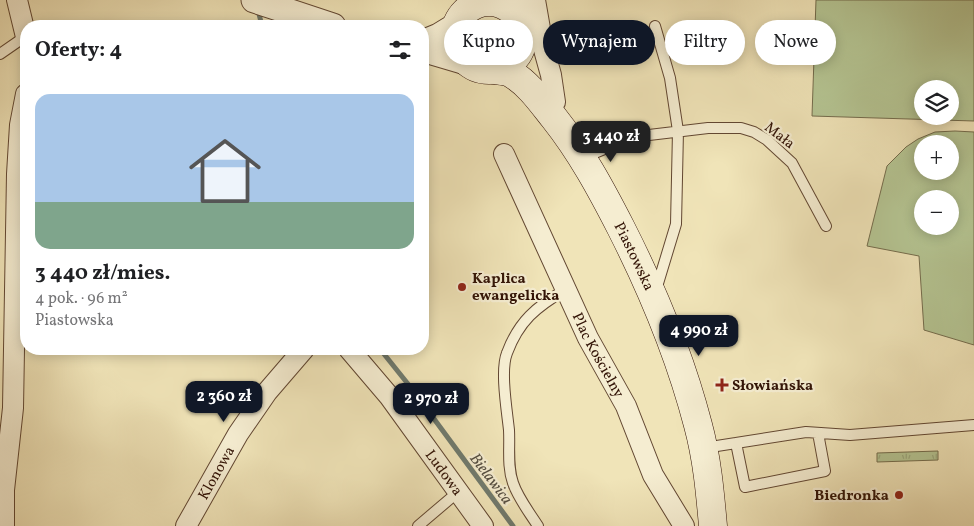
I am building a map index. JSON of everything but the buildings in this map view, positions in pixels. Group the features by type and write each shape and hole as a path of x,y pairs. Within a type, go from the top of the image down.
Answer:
{"main road":[{"path":"458,14 477,4 507,11 517,55 511,62 494,70 484,70 471,65"},
{"name":"Piastowska","path":"507,11 576,148 620,227 654,298 688,392 703,448 713,526"},
{"name":"Piastowska","path":"494,70 510,73 526,85 543,103 576,148"}],"street":[{"path":"17,0 22,20"},
{"path":"254,0 314,20"},
{"name":"Piastowska","path":"535,0 543,46 551,75 554,102"},
{"path":"429,40 439,36 458,14"},
{"path":"429,51 444,56"},
{"path":"4,526 2,489 14,408 17,174 20,125"},
{"name":"Plac Kościelny","path":"504,154 564,290 626,406 653,475 684,526"},
{"name":"Klonowa","path":"186,526 238,434 267,392 299,355"},
{"name":"Ludowa","path":"354,355 388,396 483,526"}],"lane":[{"path":"654,298 676,224 678,131 670,78 656,26"},
{"path":"0,54 20,41"},
{"name":"Mała","path":"576,148 620,143 650,134 708,128 741,128 754,132 792,163 826,226"},
{"path":"538,526 521,500 513,483 509,464 509,432 504,373 506,355 527,318 540,304 564,290"},
{"path":"703,448 806,432 850,435 974,425"},
{"path":"736,443 745,487 825,471 818,433"},
{"path":"418,526 458,492"}],"green space":[{"path":"816,0 974,0 974,121 959,121 959,80 914,80 914,119 812,116 814,65 836,65 836,20 815,20"},
{"path":"935,132 974,132 974,345 924,330 919,256 867,246 887,166 906,147 914,142 914,180 959,180 959,135 928,135"},
{"path":"938,451 938,460 877,462 877,453"}],"waterway":[{"name":"Bielawica","path":"258,10 260,20"},
{"name":"Bielawica","path":"385,355 513,526"}],"place":[{"name":"Kaplica ewangelicka","path":"462,287"},
{"name":"Słowiańska","path":"722,385"},
{"name":"Biedronka","path":"899,495"}]}
